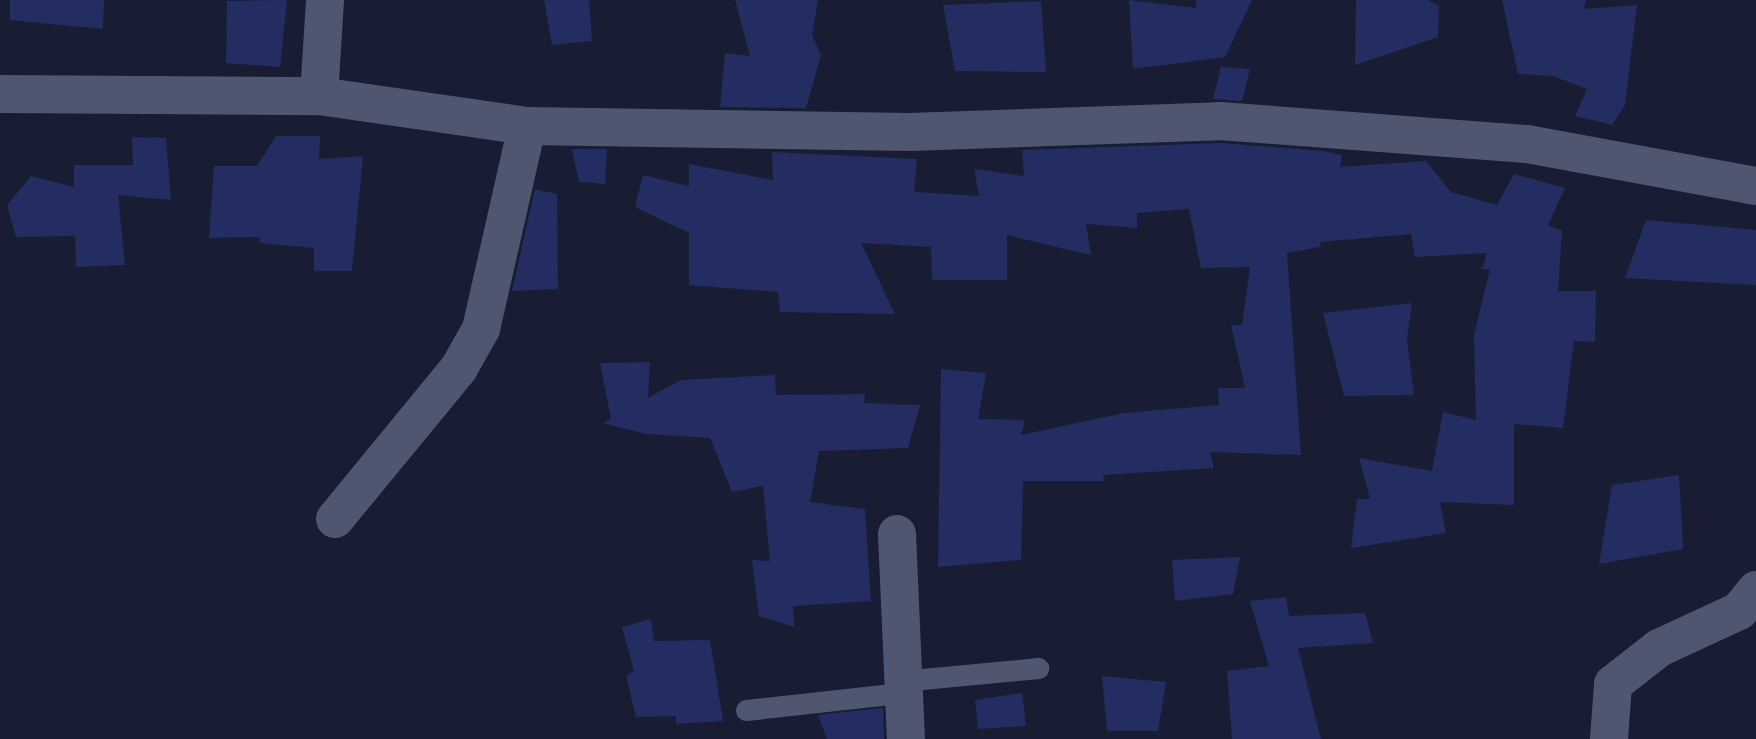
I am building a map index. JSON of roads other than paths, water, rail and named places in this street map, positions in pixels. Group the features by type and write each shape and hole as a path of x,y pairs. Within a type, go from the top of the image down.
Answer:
{"street":[{"path":"318,96 325,0"},
{"path":"0,94 318,96 527,126 910,132 1220,121 1527,144 1756,186"},
{"path":"335,519 459,368 481,329 527,126"},
{"path":"897,534 901,687 906,739"},
{"path":"1609,739 1613,684 1658,648 1739,611 1756,590"}],"lane":[{"path":"746,710 1038,668"}]}
